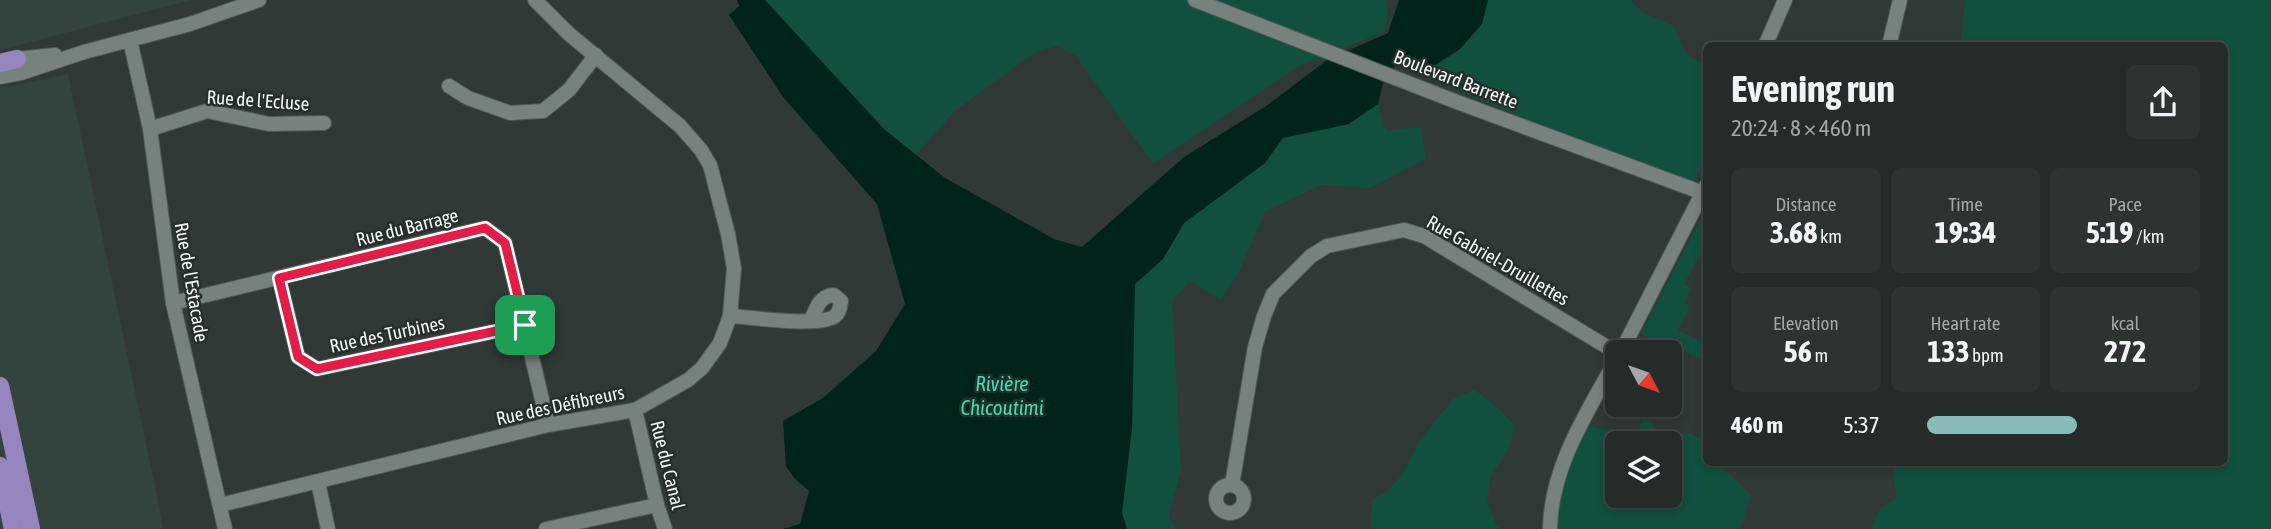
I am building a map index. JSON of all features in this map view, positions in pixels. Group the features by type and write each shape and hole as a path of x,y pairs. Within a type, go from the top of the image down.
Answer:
{"main road":[{"path":"0,386 31,529"},
{"path":"0,466 13,529"}],"street":[{"path":"0,77 190,24 259,0"},
{"name":"Rue des Défibreurs","path":"220,505 548,425 635,410 688,380 702,368 720,343 730,316 734,268 710,165 680,126 569,34 535,0"},
{"name":"Boulevard Barrette","path":"1195,0 1457,102 1703,190"},
{"path":"1767,42 1785,0"},
{"path":"1890,42 1900,0"},
{"name":"Rue de l'Estacade","path":"130,40 150,129 173,303 225,529"},
{"path":"8,61 84,52"},
{"path":"449,86 468,98 510,113 543,111 569,90 596,55"},
{"name":"Rue de l'Ecluse","path":"150,129 207,111 268,124 324,123"},
{"path":"1625,340 1703,195"},
{"name":"Rue du Barrage","path":"173,303 485,228 505,243 548,425"},
{"name":"Rue Gabriel-Druillettes","path":"1232,485 1248,381 1264,316 1273,294 1290,275 1327,246 1404,230 1413,232 1424,236 1605,346"},
{"name":"Rue des Turbines","path":"279,278 298,357 317,369 525,325"},
{"path":"730,316 811,321"},
{"path":"1550,529 1557,479 1570,441 1605,379"},
{"name":"Rue du Canal","path":"635,410 665,529"},
{"path":"318,482 328,529"},
{"path":"546,529 657,505"}],"shaded area":[{"path":"0,0 191,0 0,50"},
{"path":"763,0 1387,0 1388,16 1384,32 1297,67 1153,164 1076,56 1057,46 1034,53 954,112 916,155 878,125"},
{"path":"1488,0 1630,0 1643,13 1674,26 1686,54 1703,64 1703,162 1694,182 1586,144 1396,65 1398,62 1428,70 1460,49 1482,24"},
{"path":"1965,0 2271,0 2271,529 1871,529 1880,509 1897,498 1892,466 2228,466 2228,42 1961,42"},
{"path":"68,74 163,529 0,529 0,88"},
{"path":"1378,104 1386,131 1421,127 1426,159 1370,188 1321,185 1265,212 1241,268 1221,300 1190,281 1172,300 1181,470 1169,516 1176,529 1127,529 1122,513 1132,428 1135,284 1163,259 1184,223 1265,163 1283,138 1349,124"},
{"path":"1703,215 1703,249 1684,284 1691,289 1684,303 1690,307 1678,330 1703,340 1703,360 1682,351 1682,340 1655,340 1641,334"},
{"path":"1475,390 1515,426 1508,450 1491,476 1487,503 1497,526 1503,529 1371,529 1372,500 1388,491 1402,475 1418,443 1454,398"},
{"path":"1645,419 1656,431 1637,431"},
{"path":"1582,424 1612,431 1605,431 1605,508 1682,508 1682,435 1689,433 1703,440 1703,466 1721,466 1751,495 1740,529 1550,529"}],"water":[{"name":"Rivière Chicoutimi","path":"737,0 765,0 884,129 945,178 1054,239 1082,247 1184,157 1266,106 1327,60 1388,33 1399,0 1488,0 1482,24 1460,49 1428,70 1398,62 1383,83 1378,104 1349,124 1283,138 1265,163 1184,223 1163,259 1135,284 1132,428 1122,513 1127,529 783,529 800,524 809,491 794,478 786,466 783,421 823,398 876,351 905,304 877,204 783,97 729,15 739,6"}],"route":[{"path":"485,228 505,243 525,325 317,369 298,357 279,278 485,228"}]}
